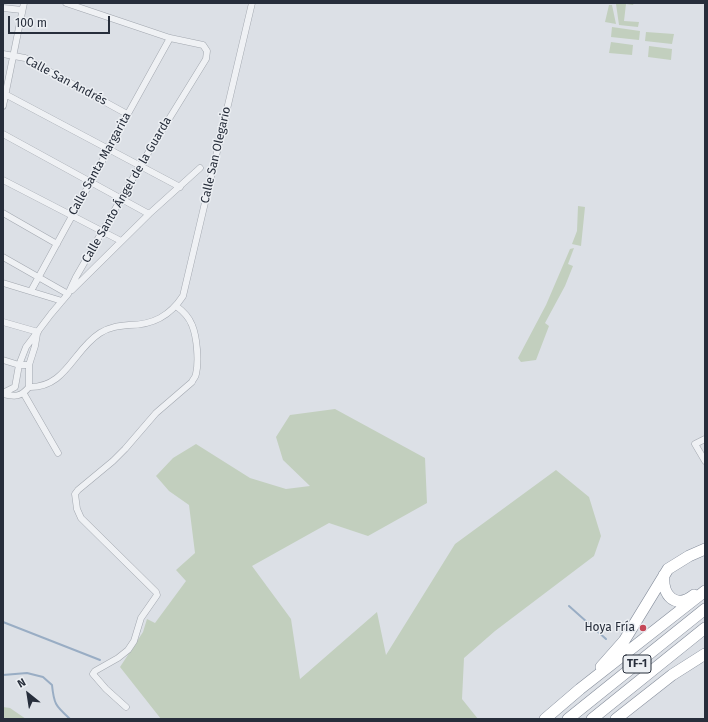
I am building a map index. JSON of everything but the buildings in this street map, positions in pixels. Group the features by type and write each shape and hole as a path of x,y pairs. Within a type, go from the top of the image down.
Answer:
{"highway":[{"path":"580,690 624,641 664,574 673,565 705,549"},
{"path":"664,574 664,589 672,599 678,601 686,600 692,597 705,586"},
{"path":"545,719 705,591"},
{"name":"TF-1","path":"568,719 705,609"},
{"name":"TF-1","path":"592,719 705,628"},
{"path":"616,719 672,675 705,654"}],"street":[{"path":"3,106 4,93 24,3"},
{"path":"66,3 170,38"},
{"name":"Calle San Olegario","path":"176,306 183,296 252,3"},
{"path":"3,8 22,10"},
{"name":"Calle Santo Ángel de la Guarda","path":"15,387 19,365 26,347 68,294 102,231 140,166 206,59 207,52 203,45 170,38"},
{"name":"Calle Santa Margarita","path":"31,291 58,244 108,148 170,38"},
{"name":"Calle San Andrés","path":"3,54 24,58 127,114"},
{"path":"4,93 180,187"},
{"path":"3,134 149,214"},
{"name":"Calle San Olegario","path":"68,294 149,214 200,168"},
{"path":"3,180 121,241"},
{"path":"3,213 58,244"},
{"path":"3,257 68,294"},
{"path":"83,265 91,271"},
{"path":"3,283 62,301"},
{"path":"3,394 14,397 22,395 29,388 39,388 55,380 93,337 104,330 119,326 144,324 158,320 169,313 176,306 189,318 195,334 197,361 196,376 192,382 156,413 125,449 75,494 77,509 81,518 156,592 157,595 141,618 134,641 128,650 118,658 95,671 93,674 106,689 126,707"},
{"path":"3,322 38,332"},
{"name":"Calle Santo Ángel de la Guarda","path":"29,388 29,364 38,332"},
{"path":"3,360 19,365 29,364"},
{"path":"3,394 15,387 16,391 22,395 58,453"},
{"path":"705,439 695,444 705,461"}],"green space":[{"path":"634,3 633,5 626,4 624,21 639,22 638,27 619,25 616,4"},
{"path":"609,5 612,5 616,24 605,22"},
{"path":"612,27 640,31 639,40 611,37"},
{"path":"646,32 674,34 672,44 645,41"},
{"path":"611,42 633,45 632,55 609,53"},
{"path":"649,46 672,49 671,60 648,57"},
{"path":"578,206 585,207 581,246 572,244 577,231"},
{"path":"574,248 568,264 573,266 565,286 545,323 549,326 536,360 521,362 518,358 546,305 570,249"},
{"path":"335,409 425,458 427,503 368,536 329,523 252,566 291,619 300,679 377,612 386,655 455,544 556,470 589,497 601,536 594,556 495,631 464,658 462,699 478,719 161,719 120,667 143,632 147,619 155,623 186,581 176,570 195,553 189,505 169,491 156,476 173,458 196,444 250,478 286,489 310,486 283,460 276,437 290,415"},
{"path":"3,707 10,708 26,719 3,719"}],"waterway":[{"path":"569,606 606,639"},
{"path":"3,622 100,660"},
{"path":"3,675 27,673 43,677 52,685 56,705 70,719"}],"place":[{"name":"Hoya Fría","path":"643,628"}]}
